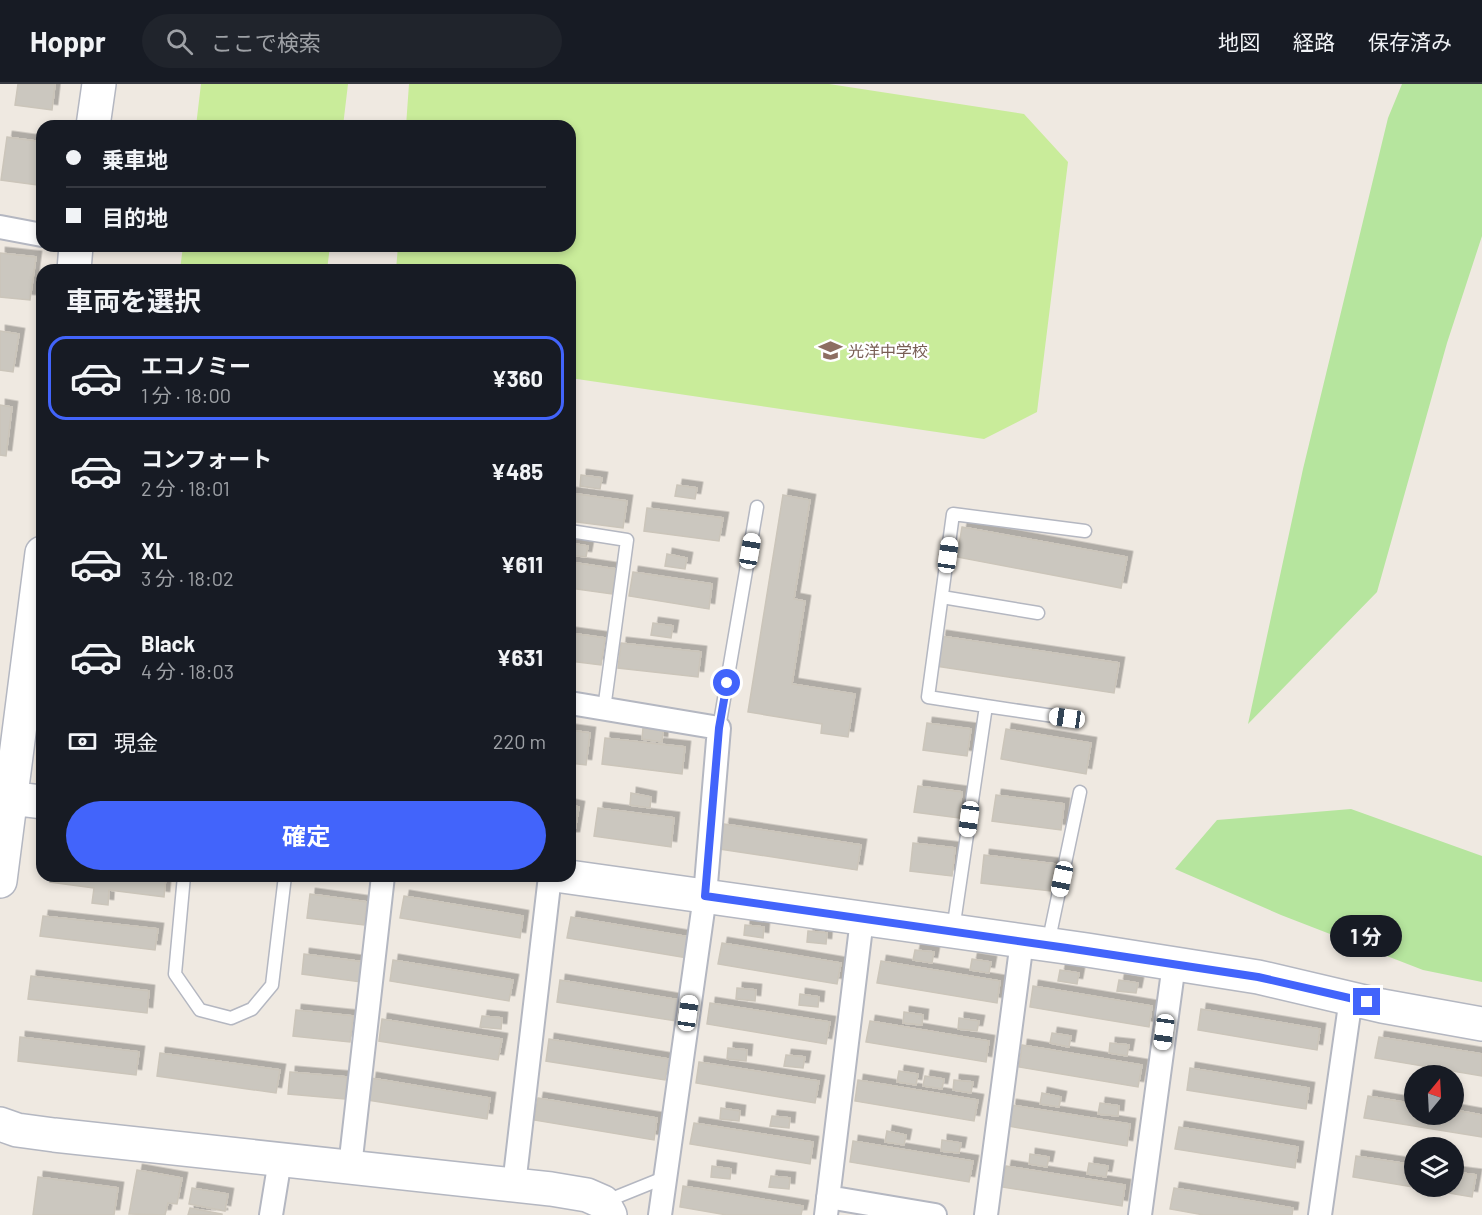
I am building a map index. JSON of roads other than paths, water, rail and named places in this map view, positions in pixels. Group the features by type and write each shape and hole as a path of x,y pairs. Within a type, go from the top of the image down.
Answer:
{"street":[{"path":"94,120 99,84"},
{"path":"0,226 36,234"},
{"path":"0,879 26,800 36,645"},
{"path":"576,704 719,728 705,896 660,1215"},
{"path":"576,878 1258,977 1382,1006 1482,1024"},
{"path":"350,1167 382,882"},
{"path":"514,1185 549,882"},
{"path":"862,919 827,1206 935,1215"},
{"path":"986,1215 1035,943"},
{"path":"1140,1215 1174,964"},
{"path":"1320,1215 1351,998"},
{"path":"0,1124 17,1130 54,1135 551,1189 587,1196 606,1209"},
{"path":"271,1215 280,1160"}],"lane":[{"path":"719,728 757,507"},
{"path":"1067,718 928,697 953,514 1085,531"},
{"path":"576,532 627,540 604,708"},
{"path":"942,597 1038,613"},
{"path":"953,932 986,706"},
{"path":"1035,943 1080,792"},
{"path":"183,882 175,974 200,1010 231,1018 252,1010 272,986 284,882"},
{"path":"606,1209 666,1177"}],"place":[{"name":"光洋中学校","path":"830,350"}]}
